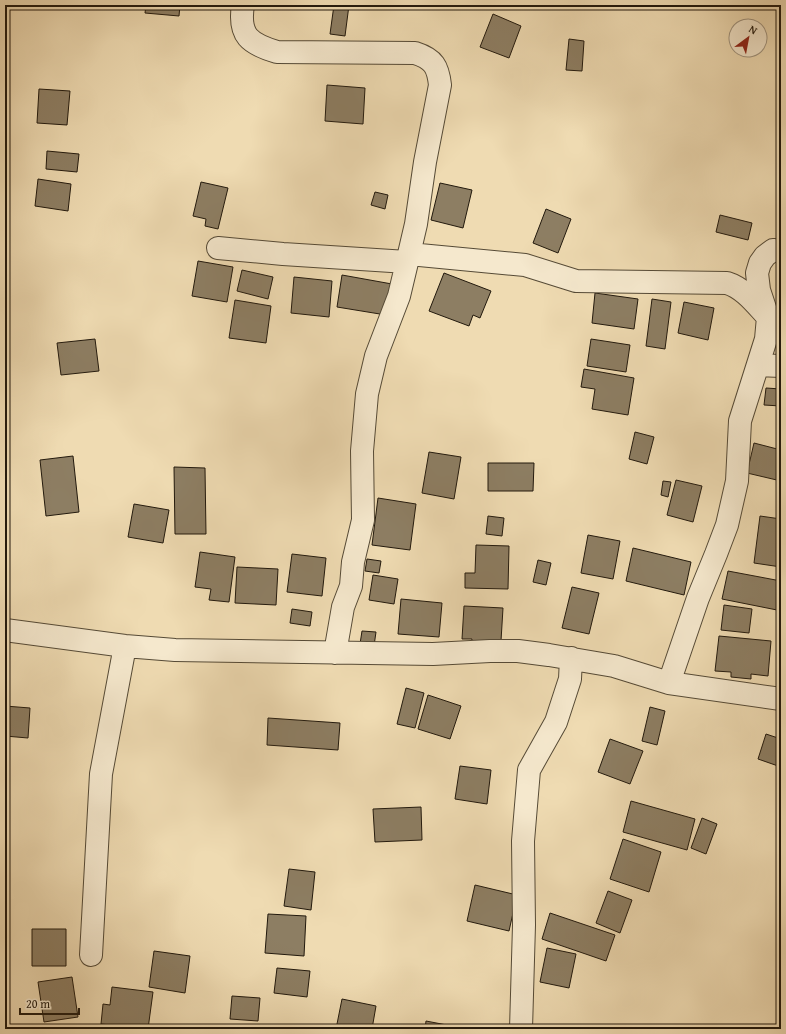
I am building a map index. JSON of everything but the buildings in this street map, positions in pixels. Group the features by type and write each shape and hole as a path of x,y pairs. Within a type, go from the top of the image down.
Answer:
{"street":[{"path":"244,5 242,15 245,32 249,40 261,48 277,52 415,53 425,56 434,64 439,72 440,85 425,162 416,224 399,296 376,356 367,394 362,451 363,520 353,562 351,586 343,607 335,653"},
{"path":"218,248 282,254 408,258 525,265 576,281 727,283 736,286 745,293 768,317"},
{"path":"669,683 698,598 726,525 738,481 740,421 766,339 768,317 759,290 757,273 760,263 765,256 773,250 781,251"},
{"path":"758,365 781,366"},
{"path":"5,630 126,646 175,650 434,654 490,650 518,651 571,658 614,666 669,683 781,699"},
{"path":"91,955 101,774 126,646"},
{"path":"521,1029 524,925 523,841 529,770 556,722 570,679 571,658"}]}
